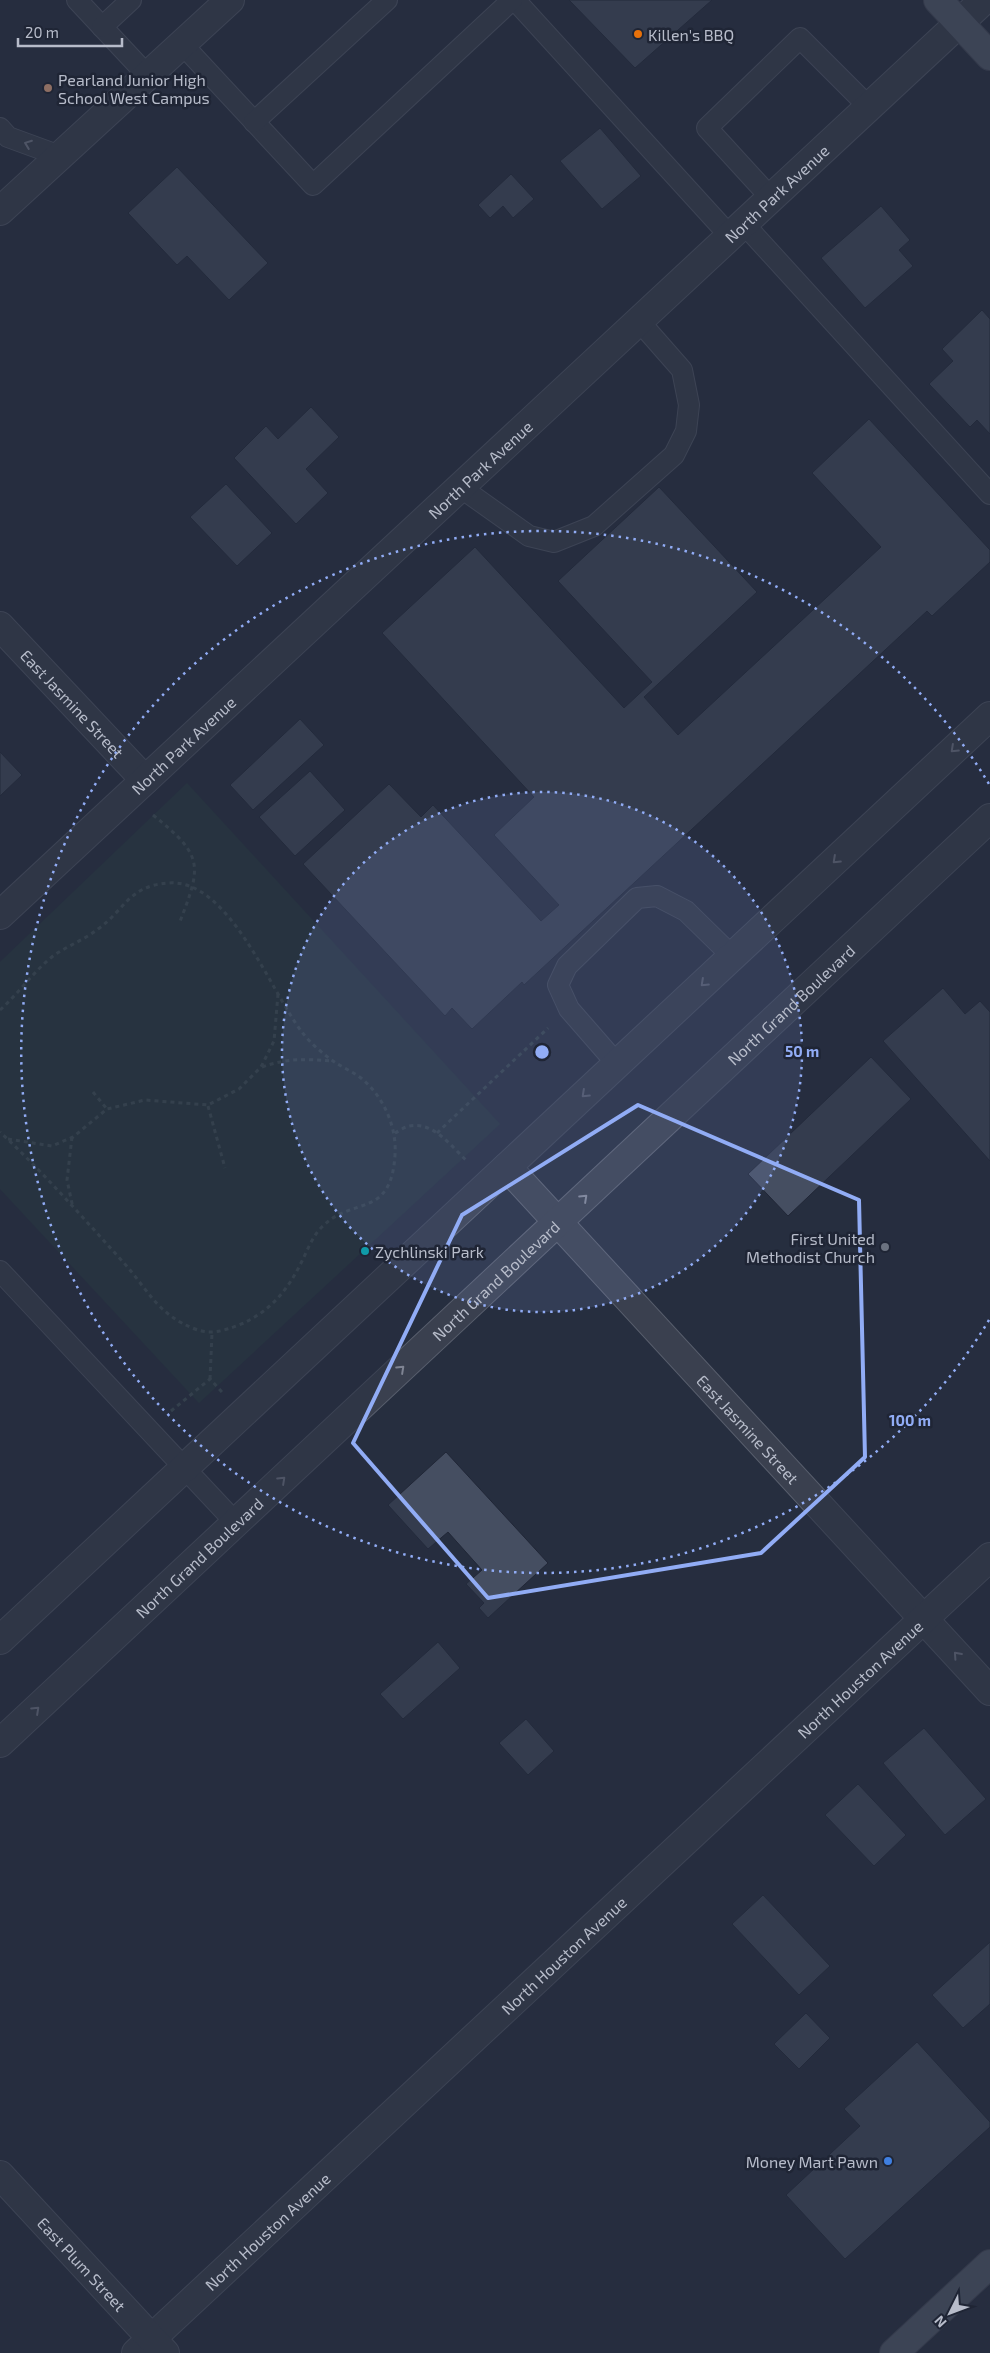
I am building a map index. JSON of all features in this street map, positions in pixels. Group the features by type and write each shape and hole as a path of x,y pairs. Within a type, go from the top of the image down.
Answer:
{"main road":[{"path":"938,0 990,56"},
{"path":"894,2353 990,2264"}],"street":[{"path":"0,211 230,0"},
{"name":"North Park Avenue","path":"0,915 984,0"},
{"name":"East Jasmine Street","path":"0,626 137,787"},
{"path":"0,1640 990,716"},
{"name":"North Grand Boulevard","path":"0,1743 990,818"},
{"name":"East Jasmine Street","path":"498,1175 557,1223 923,1618 987,1683"},
{"name":"North Houston Avenue","path":"151,2348 923,1618 990,1557"},
{"name":"East Plum Street","path":"0,2175 151,2348"}],"lane":[{"path":"77,0 148,76"},
{"path":"102,27 131,0"},
{"path":"254,122 388,0"},
{"path":"182,44 313,185 514,0 990,494"},
{"path":"771,198 707,128 800,38 869,107"},
{"path":"0,128 8,137 60,156"},
{"path":"460,487 528,536 554,542 594,526 674,455 686,431 689,404 682,370 639,320"},
{"path":"617,1064 569,1009 558,985 566,966 637,898 657,896 686,910 732,956"},
{"path":"0,1271 236,1523"}],"path":[{"path":"137,787 178,835 189,850 194,863 194,886 179,924"},
{"path":"0,1010 52,957 98,929 131,895 149,886 170,882 194,886 212,900 244,936 303,1034 332,1061 362,1079 379,1099 389,1115 394,1133 395,1155 391,1176 382,1194 370,1204 331,1218 320,1228 288,1288 270,1307 254,1318 212,1333 198,1330 171,1319 73,1208 0,1132"},
{"path":"7,1139 52,1146 72,1137 107,1109 145,1100 208,1105 239,1088 261,1067 274,1041 278,993"},
{"path":"437,1133 569,1009"},
{"path":"261,1067 284,1060 302,1058 332,1061"},
{"path":"93,1092 107,1109"},
{"path":"208,1105 225,1168"},
{"path":"394,1133 409,1126 423,1126 437,1133 498,1175"},
{"path":"72,1137 67,1180 73,1208"},
{"path":"212,1333 210,1379 242,1414"},
{"path":"148,1430 210,1379"}],"highlighted area":[{"path":"638,1105 859,1200 865,1457 761,1553 488,1598 353,1443 462,1215"}],"green space":[{"path":"187,783 500,1124 199,1403 0,1189 0,962"}],"building":[{"name":"Killen's BBQ","path":"569,0 712,0 635,68"},
{"path":"600,128 641,176 602,209 560,161"},
{"path":"177,167 268,263 229,300 187,256 177,265 128,213"},
{"path":"511,174 534,199 513,218 503,206 490,218 478,205"},
{"path":"881,206 910,240 899,250 913,266 865,308 821,258"},
{"path":"982,310 990,319 990,434 977,420 970,427 929,384 953,361 942,349"},
{"path":"311,407 339,437 306,469 328,493 296,524 234,458 266,426 278,439"},
{"path":"869,419 990,550 990,562 932,616 927,611 524,985 522,982 472,1029 452,1008 445,1016 303,864 389,784 421,817 433,805 541,921 559,905 494,835 534,797 382,633 475,547 624,708 652,682 558,581 659,487 757,592 644,697 678,735 881,547 812,473"},
{"path":"226,484 272,533 237,566 190,517"},
{"path":"300,719 324,745 253,810 230,785"},
{"path":"0,752 22,775 0,796"},
{"path":"310,771 345,810 295,856 259,817"},
{"path":"943,988 965,1014 980,1001 990,1012 990,1161 883,1041"},
{"path":"871,1057 911,1099 788,1216 748,1174"},
{"path":"446,1452 548,1563 488,1618 479,1608 484,1603 466,1584 482,1570 448,1532 428,1549 388,1505"},
{"path":"438,1642 460,1668 403,1719 380,1694"},
{"path":"526,1719 554,1751 528,1775 499,1743"},
{"path":"924,1728 986,1799 945,1835 883,1763"},
{"path":"858,1784 906,1835 874,1866 825,1815"},
{"path":"763,1895 830,1966 799,1995 732,1924"},
{"path":"990,1942 990,2004 963,2028 932,1995"},
{"path":"806,2013 830,2038 799,2069 774,2044"},
{"name":"Money Mart Pawn","path":"917,2042 990,2122 990,2127 845,2259 786,2195 860,2126 844,2109"}],"place":[{"name":"Killen's BBQ","path":"638,34"},
{"name":"Pearland Junior High School West Campus","path":"48,88"},
{"name":"First United Methodist Church","path":"885,1247"},
{"name":"Zychlinski Park","path":"365,1251"},
{"name":"Money Mart Pawn","path":"888,2161"}]}
